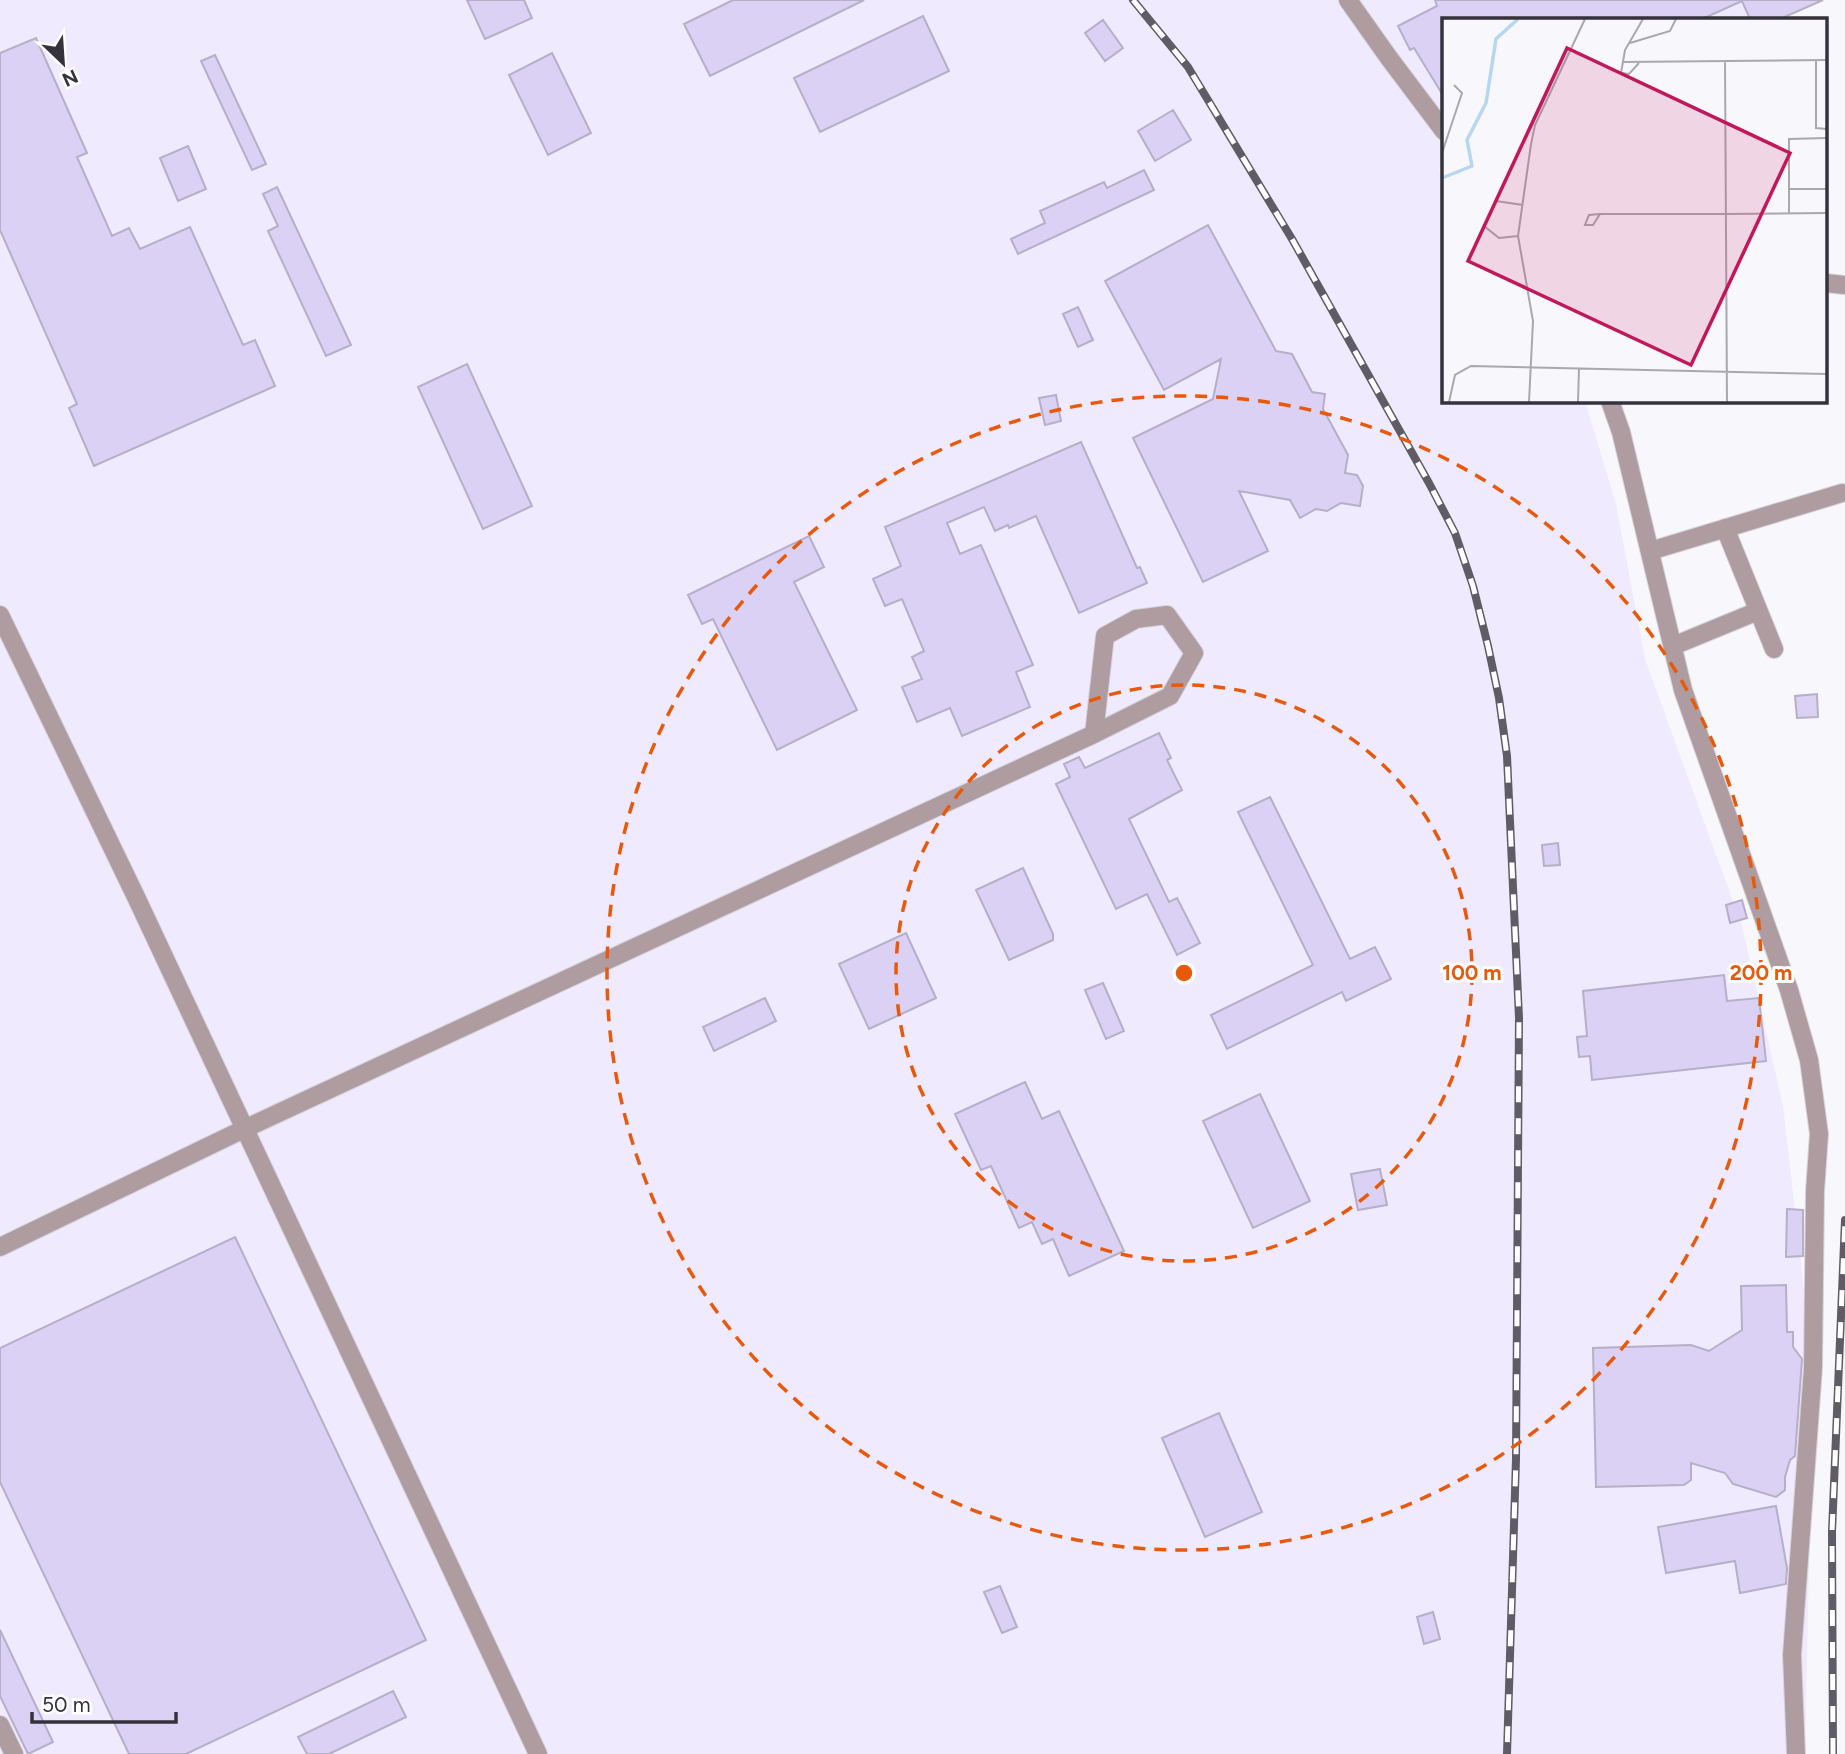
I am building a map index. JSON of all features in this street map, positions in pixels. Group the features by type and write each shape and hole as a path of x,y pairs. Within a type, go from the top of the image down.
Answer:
{"street":[{"path":"1349,0 1442,128"},
{"path":"1610,402 1621,432 1683,690 1788,990 1809,1060 1819,1134 1815,1191 1813,1368 1791,1655 1796,1754"},
{"path":"1650,551 1842,493"},
{"path":"1725,528 1774,649"},
{"path":"1673,646 1758,611"},
{"path":"0,615 137,899 538,1754"},
{"path":"0,1247 244,1129 1094,734 1170,696 1194,653 1167,615 1136,619 1105,636 1094,734"},
{"path":"0,1725 14,1754"}],"shaded area":[{"path":"0,0 1818,0 1776,18 1442,18 1442,167 1438,169 1442,174 1442,402 1585,402 1616,504 1645,659 1742,926 1783,1106 1813,1368 1805,1754 0,1754"}],"building":[{"path":"467,0 524,0 532,18 485,39"},
{"path":"733,0 864,0 710,76 684,24"},
{"path":"1435,0 1823,0 1782,18 1750,18 1742,1 1704,18 1442,18 1442,94 1414,48 1410,50 1398,26 1437,6"},
{"path":"923,16 949,71 820,132 794,78"},
{"path":"1103,20 1123,48 1105,61 1085,33"},
{"path":"36,38 87,153 77,157 112,236 129,228 140,249 190,227 243,345 255,340 275,386 94,466 69,408 77,404 0,230 0,53"},
{"path":"552,53 591,133 548,155 509,75"},
{"path":"215,55 266,164 252,170 201,61"},
{"path":"1173,110 1191,140 1155,161 1138,131"},
{"path":"188,146 206,189 178,201 160,158"},
{"path":"1144,170 1154,190 1018,254 1011,239 1045,223 1040,211 1104,182 1107,188"},
{"path":"277,187 351,345 326,356 268,231 278,226 263,194"},
{"path":"1208,225 1276,351 1292,354 1312,392 1325,394 1323,409 1348,455 1345,473 1357,475 1363,486 1360,506 1341,503 1327,511 1316,509 1300,518 1290,500 1239,491 1268,551 1203,582 1133,438 1213,399 1221,359 1164,390 1105,281"},
{"path":"1078,307 1093,340 1078,347 1063,314"},
{"path":"467,364 532,506 483,529 418,387"},
{"path":"1056,395 1061,421 1045,425 1039,398"},
{"path":"1081,442 1137,568 1140,567 1147,583 1079,613 1036,516 995,531 984,507 947,523 960,554 981,545 1033,665 1016,672 1030,707 962,736 950,708 917,722 902,687 922,679 912,657 924,651 902,599 885,606 873,579 901,566 885,527"},
{"path":"809,536 824,567 794,582 857,710 777,750 713,619 702,624 688,595"},
{"path":"1817,694 1818,717 1797,718 1795,696"},
{"path":"1159,733 1171,758 1167,760 1182,790 1129,819 1169,902 1177,898 1200,943 1177,955 1147,894 1116,909 1056,784 1070,777 1064,764 1079,757 1085,768"},
{"path":"1270,797 1350,959 1375,947 1391,979 1346,1001 1342,992 1227,1049 1211,1015 1313,965 1238,812"},
{"path":"1558,843 1560,865 1544,866 1542,845"},
{"path":"1023,868 1053,934 1053,940 1009,960 976,890"},
{"path":"1742,900 1747,918 1730,923 1726,905"},
{"path":"906,933 936,998 869,1029 839,964"},
{"path":"1724,975 1727,1001 1759,998 1766,1061 1592,1080 1590,1056 1579,1057 1577,1037 1587,1036 1583,991"},
{"path":"1103,983 1124,1031 1106,1039 1085,990"},
{"path":"765,998 776,1021 714,1051 703,1027"},
{"path":"1025,1082 1042,1119 1059,1111 1124,1251 1069,1276 1053,1239 1042,1244 1032,1222 1019,1228 991,1166 981,1170 955,1114"},
{"path":"1260,1094 1310,1201 1253,1228 1203,1121"},
{"path":"1380,1169 1387,1205 1358,1210 1351,1174"},
{"path":"1787,1209 1803,1210 1803,1256 1786,1257"},
{"path":"235,1237 426,1640 186,1754 129,1754 0,1482 0,1348"},
{"path":"1786,1285 1787,1332 1793,1332 1793,1347 1802,1359 1795,1456 1790,1460 1785,1477 1785,1490 1776,1497 1733,1484 1725,1473 1691,1463 1691,1480 1684,1485 1596,1487 1593,1348 1691,1345 1709,1351 1742,1330 1741,1286"},
{"path":"1219,1413 1262,1512 1205,1537 1162,1438"},
{"path":"1776,1506 1787,1568 1786,1584 1740,1593 1735,1561 1666,1573 1658,1527"},
{"path":"1000,1586 1017,1627 1002,1633 984,1592"},
{"path":"1433,1612 1440,1639 1424,1644 1417,1617"},
{"path":"0,1630 53,1742 28,1754 0,1696"},
{"path":"393,1691 406,1717 329,1754 307,1754 298,1737"}],"railway":[{"path":"1133,0 1188,67 1292,239 1429,483 1455,533 1473,586 1488,646 1507,756 1519,1018 1516,1459 1507,1754"},
{"path":"1833,1754 1832,1532 1845,1220"}]}
